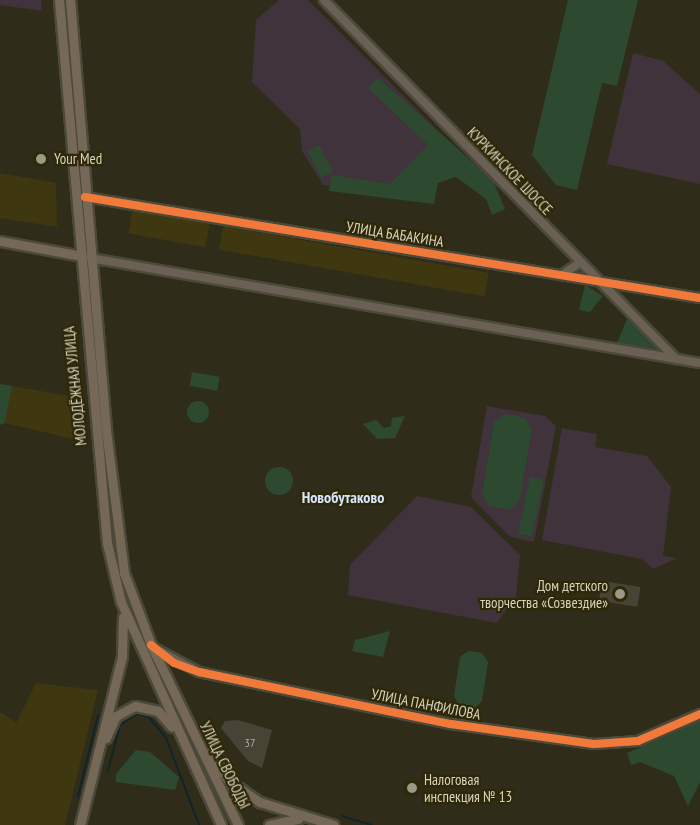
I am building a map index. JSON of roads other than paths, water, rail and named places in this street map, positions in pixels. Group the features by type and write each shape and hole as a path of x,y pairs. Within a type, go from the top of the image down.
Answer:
{"main road":[{"name":"МОЛОДЁЖНАЯ УЛИЦА","path":"59,0 78,255 107,543 121,602 188,753"},
{"name":"МОЛОДЁЖНАЯ УЛИЦА","path":"70,0 90,258 119,549 131,597 186,718"},
{"path":"0,241 90,258"},
{"path":"80,825 122,657 121,602"},
{"path":"86,825 107,734 122,711 143,706 158,711 188,753"},
{"path":"186,718 221,771 243,792 269,806 334,825"},
{"name":"УЛИЦА СВОБОДЫ","path":"186,718 238,825"},
{"name":"УЛИЦА СВОБОДЫ","path":"188,753 221,825"},
{"path":"269,825 289,818 318,825"}],"street":[{"name":"КУРКИНСКОЕ ШОССЕ","path":"324,0 579,263 677,360"},
{"name":"УЛИЦА БАБАКИНА","path":"85,197 700,298"},
{"path":"90,258 700,363"},
{"path":"560,275 579,263"},
{"name":"УЛИЦА ПАНФИЛОВА","path":"151,645 193,670 420,717 610,745 638,741 700,714"}],"waterway":[{"path":"108,770 120,725 137,714 149,717 166,738 199,825"},
{"path":"78,796 98,715"},
{"path":"342,816 372,825"}],"place":[{"name":"Your Med","path":"41,159"},
{"name":"Дом детского творчества «Созвездие»","path":"620,594"},
{"name":"Налоговая инспекция № 13","path":"412,788"}],"district":[{"name":"Новобутаково","path":"343,497"}]}
